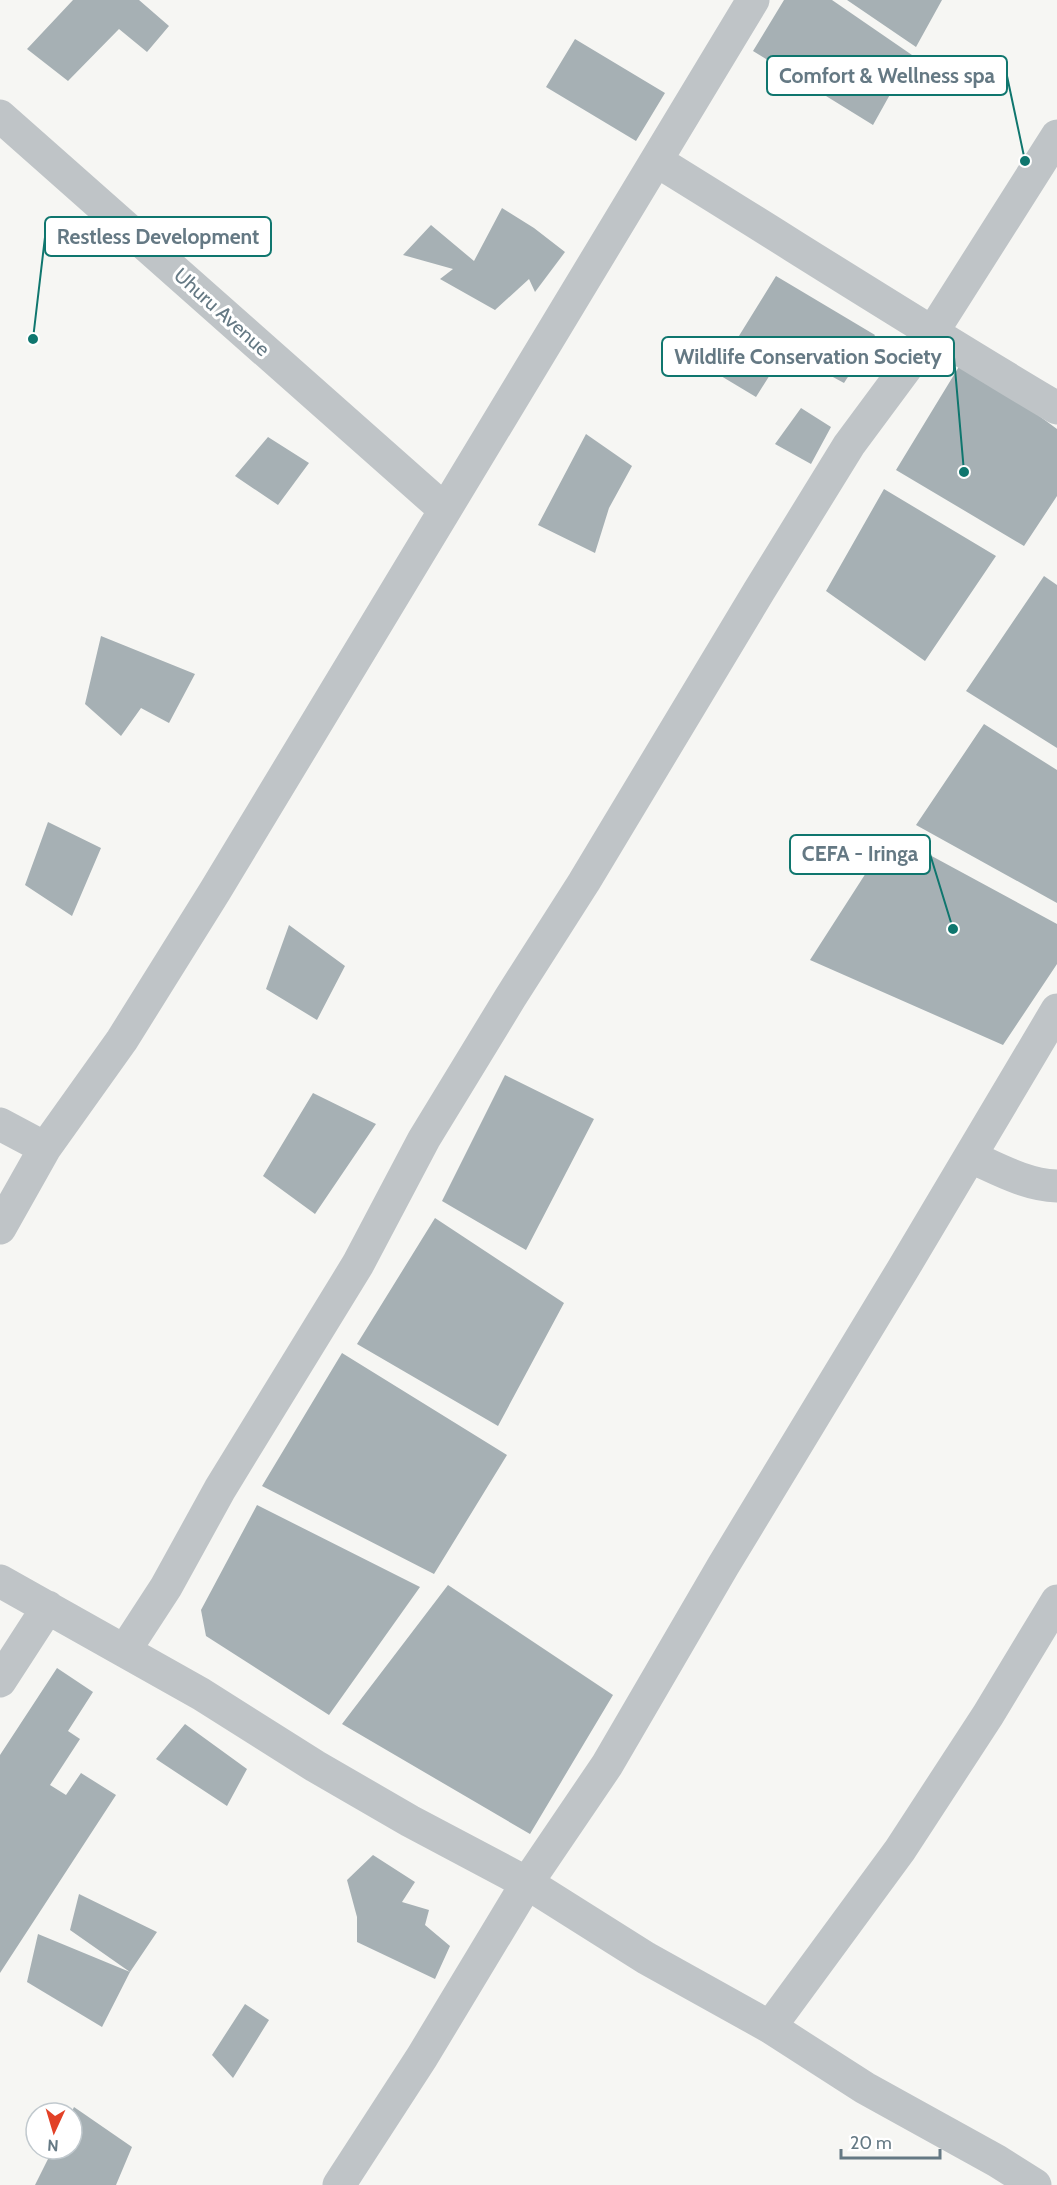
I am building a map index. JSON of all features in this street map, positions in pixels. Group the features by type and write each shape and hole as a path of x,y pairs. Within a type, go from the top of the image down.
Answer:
{"street":[{"path":"0,1228 45,1148 128,1030 215,891 753,0"},
{"name":"Uhuru Avenue","path":"0,116 444,509"},
{"path":"125,1650 166,1587 220,1489 358,1264 424,1139 584,882 759,591 849,445 932,333 1057,136"},
{"path":"657,161 932,333 1057,408"},
{"path":"339,2185 422,2057 528,1883 608,1766 723,1566 1057,1010"},
{"path":"0,1124 45,1148"},
{"path":"970,1156 1014,1176 1043,1185 1057,1186"},
{"path":"0,1581 201,1694 325,1772 410,1821 528,1883 646,1958 770,2027 865,2088 997,2161 1035,2185"},
{"path":"770,2027 900,1850 988,1715 1057,1601"},
{"path":"0,1681 48,1607"}],"building":[{"path":"73,0 139,0 169,26 147,52 119,29 68,81 27,49"},
{"path":"784,0 832,0 912,55 873,125 753,51"},
{"path":"847,0 942,0 916,47"},
{"path":"575,39 665,93 636,141 546,87"},
{"path":"502,208 534,228 565,252 535,292 529,279 495,310 440,279 453,269 403,255 431,225 474,261"},
{"path":"776,276 875,335 844,383 785,351 756,397 716,373"},
{"path":"963,360 1057,429 1057,496 1024,546 896,470"},
{"path":"801,408 831,427 811,464 775,444"},
{"path":"586,434 632,466 609,508 595,553 538,525"},
{"path":"268,437 309,463 278,505 235,476"},
{"path":"884,489 996,556 925,661 826,591"},
{"path":"1044,576 1057,585 1057,748 966,691"},
{"path":"101,636 195,674 169,723 141,708 121,736 85,704"},
{"path":"984,724 1057,770 1057,903 916,825"},
{"path":"48,822 101,848 72,916 25,885"},
{"path":"891,834 1057,924 1057,964 1003,1045 810,960"},
{"path":"289,925 345,966 317,1020 266,989"},
{"path":"505,1075 594,1119 526,1250 442,1201"},
{"path":"313,1093 376,1124 315,1214 263,1176"},
{"path":"435,1218 564,1303 498,1426 357,1344"},
{"path":"342,1353 507,1455 434,1574 262,1486"},
{"path":"257,1505 420,1587 329,1715 206,1636 201,1610"},
{"path":"448,1585 613,1695 530,1834 342,1724"},
{"path":"57,1668 93,1692 68,1731 80,1739 50,1785 66,1795 81,1773 116,1795 0,1973 0,1755"},
{"path":"185,1724 247,1769 227,1806 156,1759"},
{"path":"373,1855 415,1882 402,1902 429,1910 425,1925 450,1946 435,1979 357,1942 357,1917 347,1880"},
{"path":"79,1894 157,1932 130,1972 70,1930"},
{"path":"38,1934 130,1972 102,2027 27,1982"},
{"path":"245,2004 269,2020 233,2078 212,2055"},
{"path":"84,2114 132,2147 116,2185 35,2185 47,2161 84,2161"}],"place":[{"name":"Comfort & Wellness spa","path":"1025,161"},
{"name":"Restless Development","path":"33,339"},
{"name":"Wildlife Conservation Society","path":"964,472"},
{"name":"CEFA - Iringa","path":"953,929"}]}
